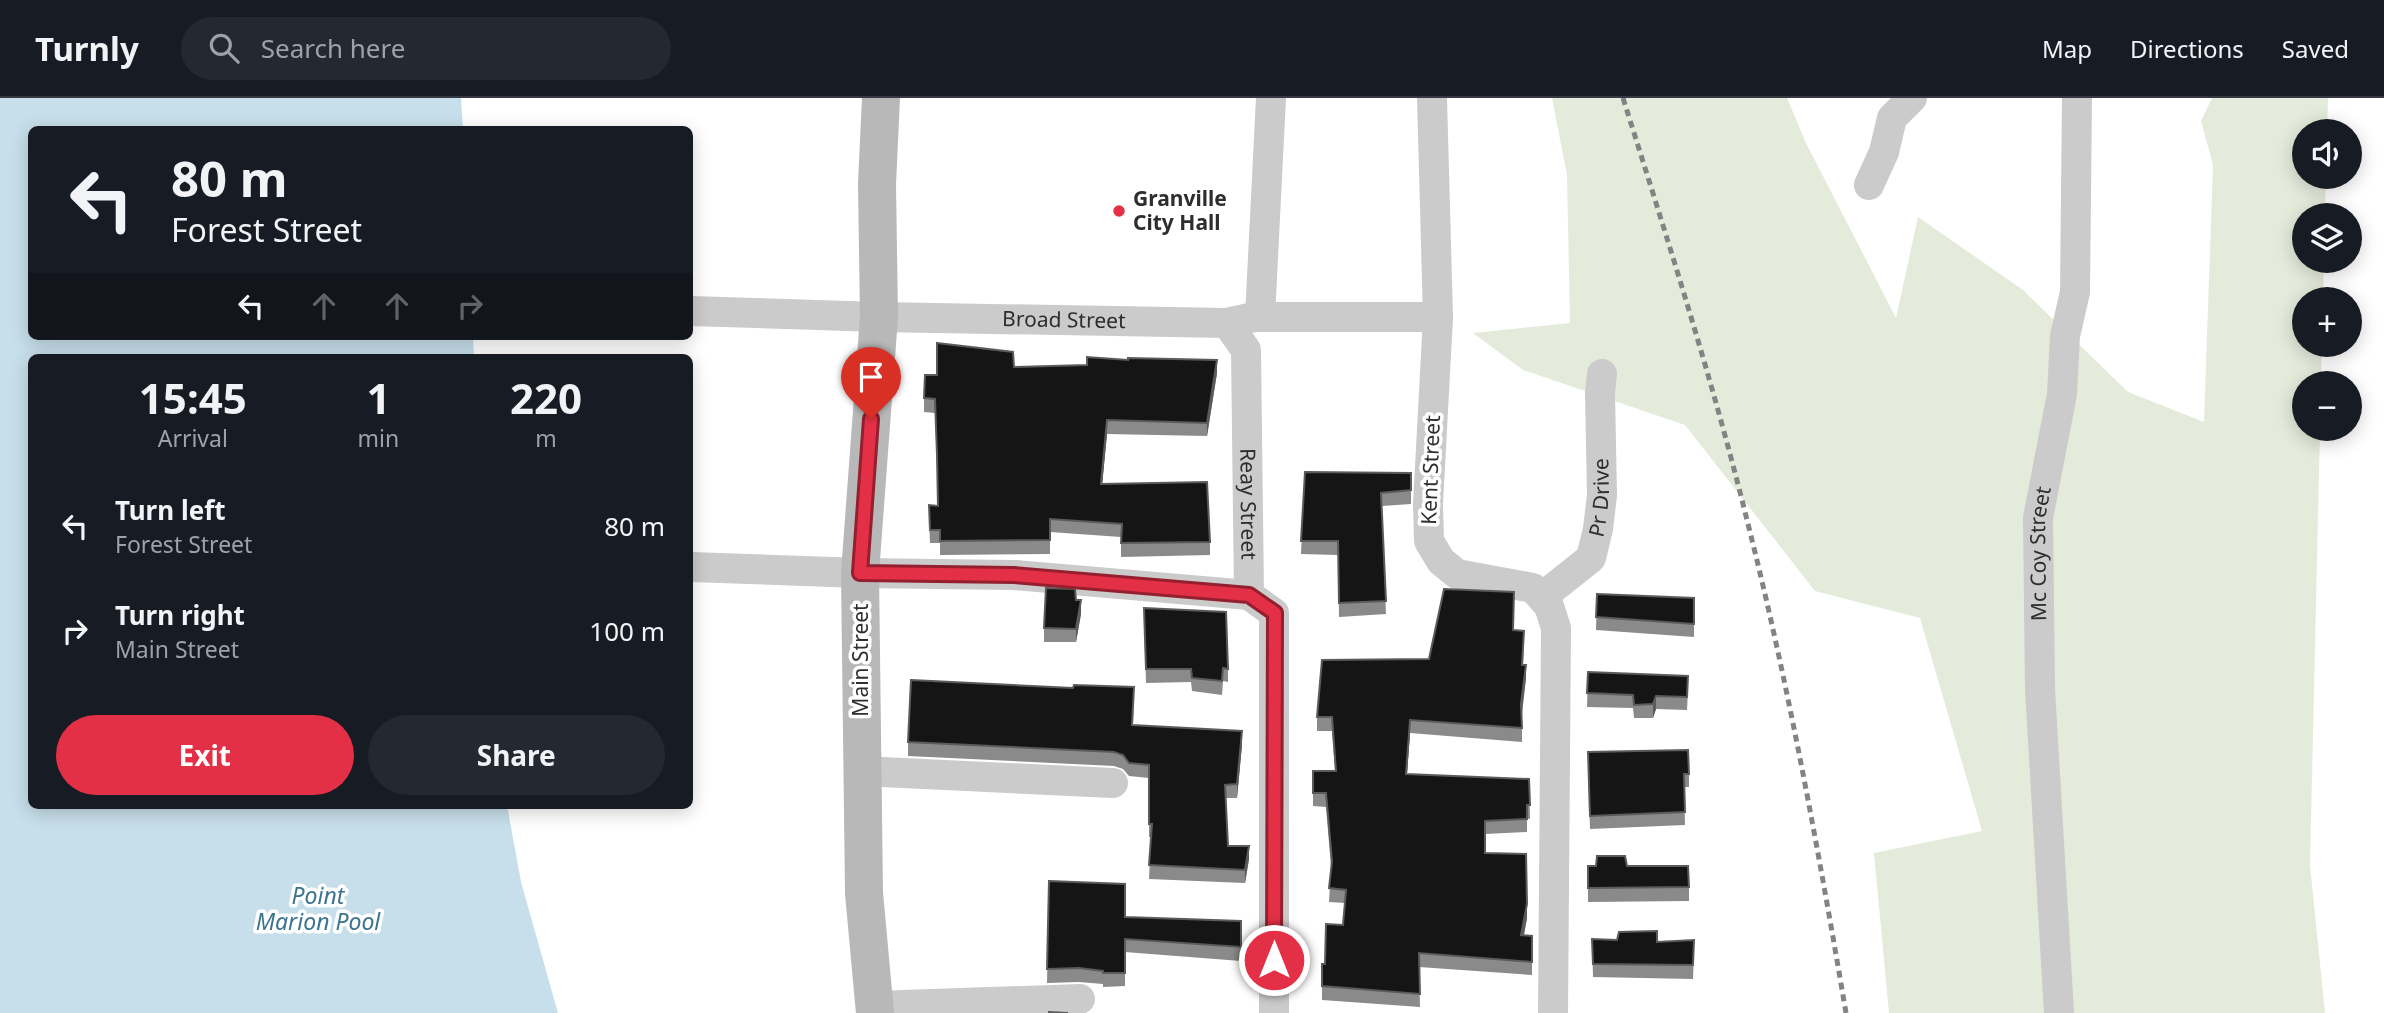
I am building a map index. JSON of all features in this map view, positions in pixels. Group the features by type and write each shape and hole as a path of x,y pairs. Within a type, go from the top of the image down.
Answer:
{"main road":[{"name":"Main Street","path":"874,1010 864,893 860,573 878,317 877,184 881,98"}],"street":[{"path":"1260,317 1271,98"},
{"name":"Kent Street","path":"1432,98 1438,317 1428,504 1429,541 1441,561 1457,574 1533,588 1542,597"},
{"path":"1869,185 1884,152 1892,118 1912,98"},
{"name":"Mc Coy Street","path":"2059,1013 2040,689 2038,518 2062,394 2065,336 2075,292 2077,98"},
{"name":"Broad Street","path":"693,311 1227,323 1260,317 1438,317"},
{"name":"Reay Street","path":"1227,323 1246,350 1249,595"},
{"name":"Pr Drive","path":"1542,597 1591,558 1602,495 1602,374"},
{"path":"693,566 860,573 1014,575 1249,595 1275,613 1274,1013"},
{"path":"1542,597 1549,606 1556,628 1553,1013"},
{"path":"861,771 1113,783"},
{"path":"874,1010 1080,999"}],"green space":[{"path":"1552,98 1787,98 1806,143 1896,318 1918,217 2023,290 2128,392 2204,422 2213,165 2201,121 2212,98 2328,98 2327,119 2292,119 2292,189 2326,189 2325,203 2292,203 2292,273 2324,273 2323,287 2292,287 2292,357 2322,357 2321,371 2292,371 2292,441 2320,441 2310,865 2325,1013 1889,1013 1874,853 1982,831 1920,618 1815,591 1685,425 1523,370 1473,333 1570,323 1567,175"}],"water":[{"name":"Point Marion Pool","path":"0,98 461,98 463,126 28,126 28,340 473,340 474,354 28,354 28,809 508,809 521,882 558,1013 0,1013"}],"building":[{"path":"937,343 1013,352 1014,367 1087,365 1087,357 1217,360 1207,423 1107,420 1101,484 1207,482 1210,542 1121,543 1122,524 1050,519 1050,540 940,541 940,530 930,530 929,505 938,506 935,399 924,398 925,375 937,375"},
{"path":"1305,472 1411,473 1411,490 1381,493 1386,601 1339,603 1338,541 1301,541"},
{"path":"1046,588 1075,589 1076,600 1081,600 1076,629 1044,628"},
{"path":"1444,589 1514,592 1513,630 1524,631 1522,665 1526,665 1521,704 1522,728 1410,720 1406,774 1529,779 1530,805 1527,805 1527,819 1485,821 1485,853 1526,854 1527,904 1521,935 1532,936 1532,962 1419,953 1420,994 1322,986 1326,924 1343,925 1346,890 1329,888 1332,861 1326,793 1313,793 1313,771 1336,771 1332,717 1317,717 1322,660 1429,659"},
{"path":"1597,594 1694,598 1694,624 1596,617"},
{"path":"1144,608 1226,612 1228,669 1223,668 1222,681 1192,678 1191,669 1146,669"},
{"path":"1588,672 1688,676 1687,697 1656,696 1653,704 1634,705 1633,695 1587,693"},
{"path":"911,680 1073,688 1074,685 1134,687 1132,725 1242,731 1237,784 1225,785 1228,846 1249,846 1245,870 1149,865 1152,824 1149,824 1149,765 1129,763 1123,755 1114,752 908,742"},
{"path":"1688,750 1689,774 1684,774 1685,812 1590,816 1588,752"},
{"path":"1597,856 1625,856 1627,866 1688,866 1689,887 1588,888 1588,866 1596,866"},
{"path":"1049,881 1125,884 1125,917 1241,921 1241,947 1125,939 1125,973 1103,973 1079,968 1047,969"},
{"path":"1657,931 1657,942 1694,940 1693,965 1593,964 1592,939 1617,940 1619,932"}],"railway":[{"path":"1623,98 1704,361 1762,581 1801,765 1846,1013"}],"place":[{"name":"Granville City Hall","path":"1119,211"}],"route":[{"path":"871,419 860,573 1014,575 1249,595 1275,613 1274,960"}]}
